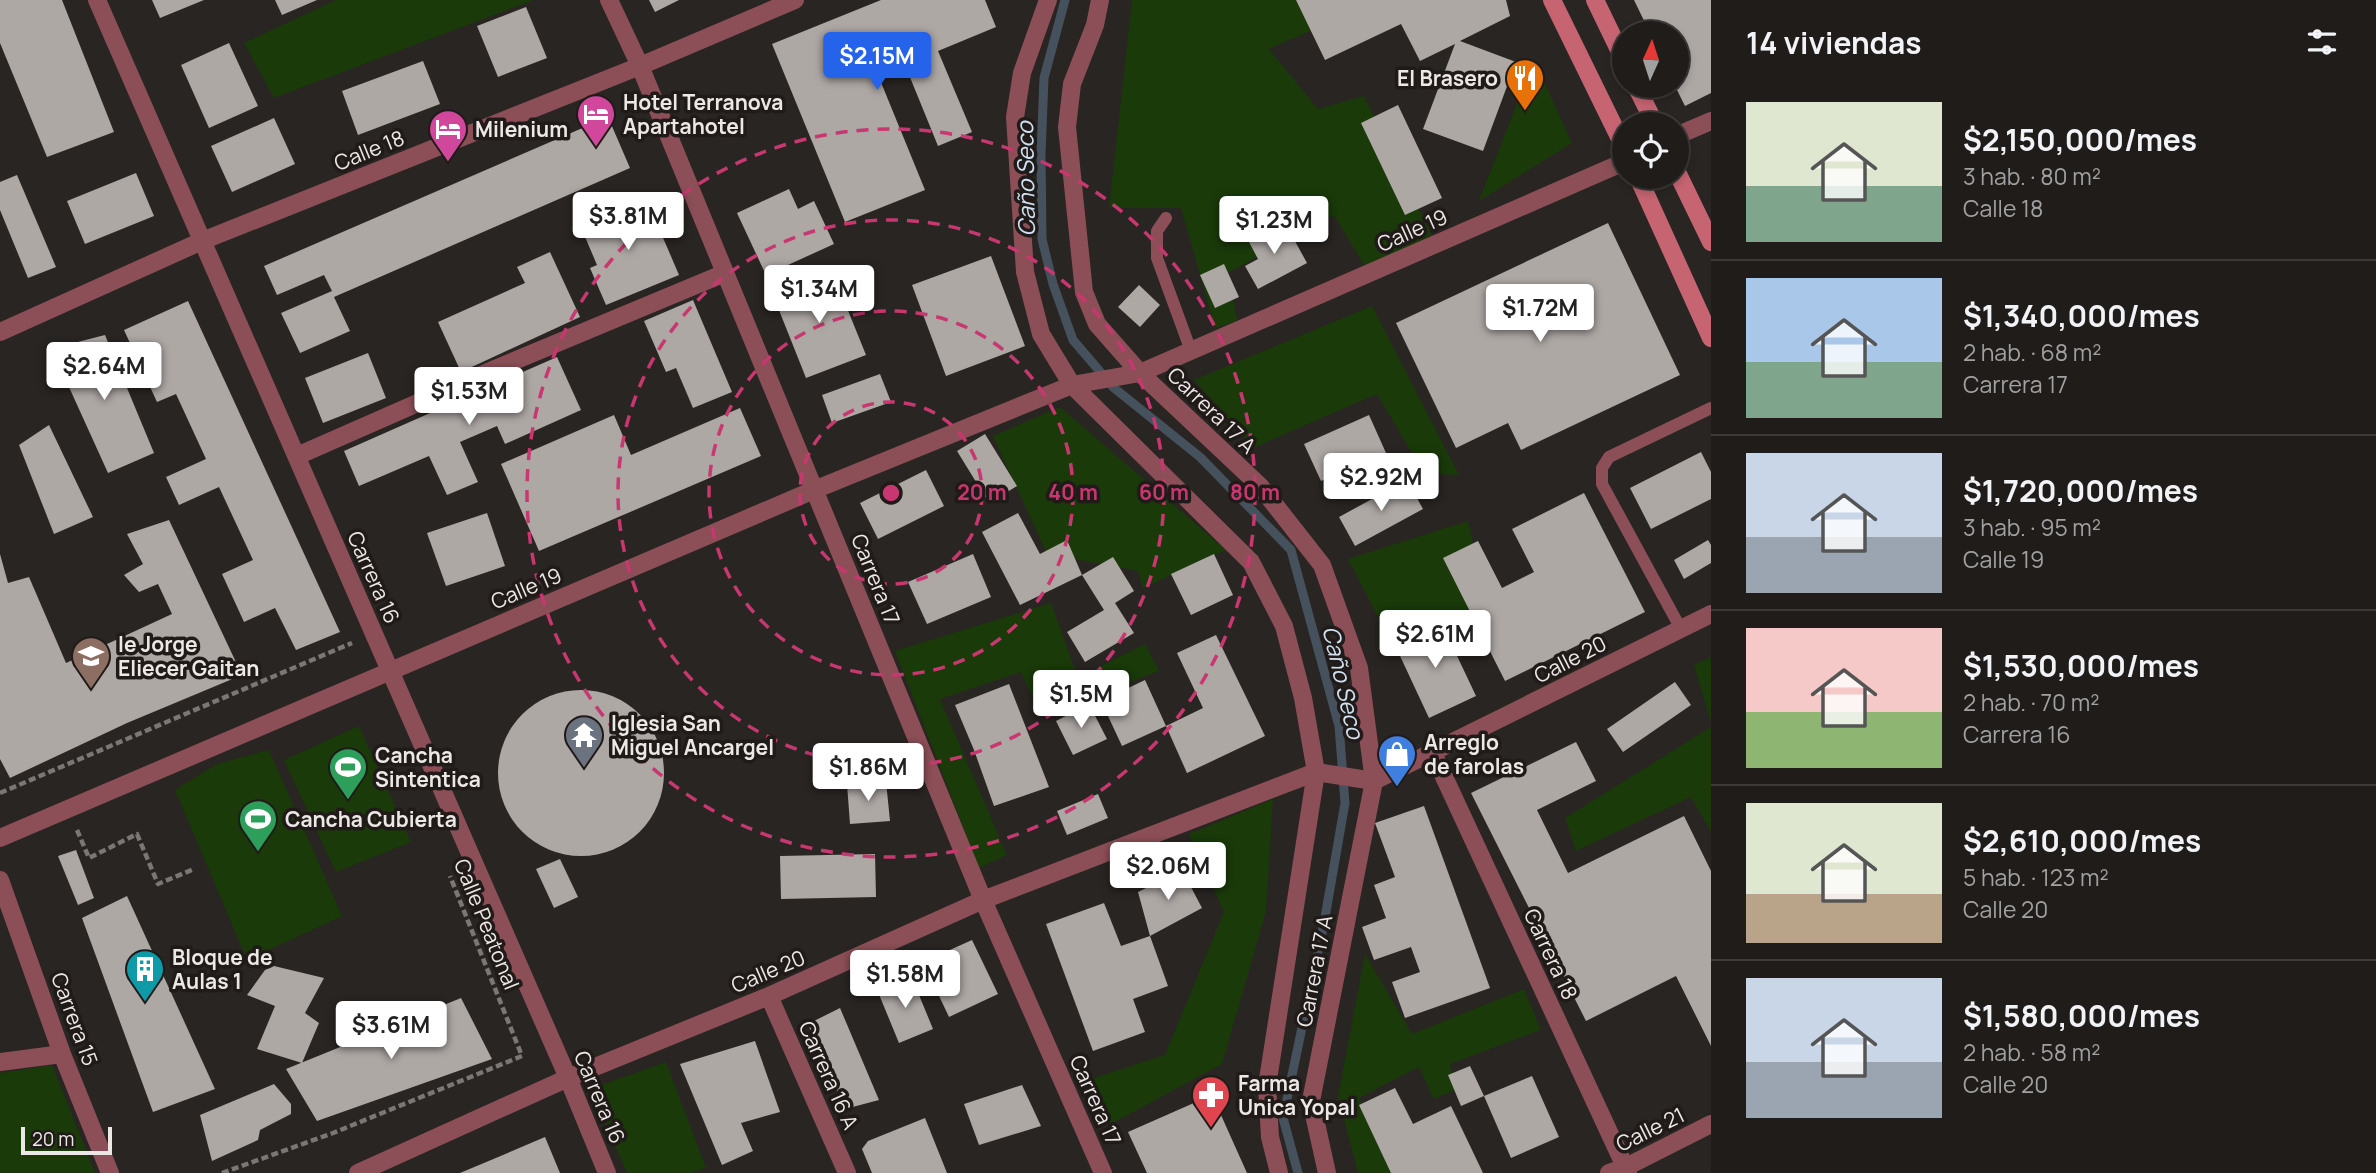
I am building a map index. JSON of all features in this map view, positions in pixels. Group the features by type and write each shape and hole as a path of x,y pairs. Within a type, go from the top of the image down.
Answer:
{"main road":[{"path":"1552,0 1612,122"},
{"path":"1595,0 1612,35"},
{"path":"1643,189 1711,338"},
{"path":"1685,189 1711,242"}],"street":[{"name":"Carrera 16","path":"97,0 568,1077 607,1173"},
{"name":"Carrera 17","path":"609,0 640,66 983,900 1103,1173"},
{"name":"Calle 18","path":"0,332 202,242 640,66 795,0"},
{"name":"Carrera 17 A","path":"1048,0 1022,73 1015,117 1025,271 1041,334 1080,383 1251,562 1284,625 1322,773 1267,1086 1269,1137 1279,1173"},
{"name":"Carrera 17 A","path":"1100,0 1095,25 1072,84 1066,127 1084,292 1097,324 1133,375 1260,486 1322,565 1359,668 1367,780 1311,1101 1328,1173"},
{"path":"1689,130 1711,121"},
{"name":"Calle 19","path":"0,838 814,490 1080,383 1133,375 1612,167"},
{"path":"297,456 495,369 725,273"},
{"name":"Calle 20","path":"1367,780 1433,753 1711,614"},
{"name":"Carrera 18","path":"1433,753 1621,1171"},
{"path":"1322,773 1367,780"},
{"name":"Calle 20","path":"358,1173 568,1077 769,996 983,900 1322,773"},
{"name":"Carrera 15","path":"0,880 62,1054 110,1173"},
{"name":"Carrera 16 A","path":"769,996 847,1173"},
{"path":"0,1062 62,1054"},
{"name":"Calle 21","path":"1621,1171 1711,1124"}],"lane":[{"path":"1166,218 1157,230 1157,258 1191,351"},
{"path":"1681,629 1602,484 1602,468 1609,457 1711,408"}],"path":[{"path":"0,793 352,643"},
{"path":"74,822 89,858 136,834 158,884 194,869"},
{"name":"Calle Peatonal","path":"222,1173 333,1133 522,1056 446,866"}],"green space":[{"path":"336,0 534,0 274,98 244,43"},
{"path":"1132,0 1313,0 1326,24 1269,49 1318,109 1364,96 1432,235 1367,270 1334,215 1228,273 1237,321 1215,328 1181,208 1109,208"},
{"path":"1534,60 1572,143 1479,201"},
{"path":"1372,306 1459,475 1424,473 1377,394 1253,448 1194,380"},
{"path":"1060,407 1226,550 1143,588 1138,571 1047,554 993,436"},
{"path":"1468,521 1486,602 1390,640 1348,559"},
{"path":"1051,603 1078,678 1145,644 1159,671 1041,716 1021,672 940,699 1007,855 979,868 895,651"},
{"path":"1711,657 1711,723 1694,665"},
{"name":"Cancha Sintentica","path":"359,726 411,842 336,872 284,760"},
{"path":"1711,727 1711,832 1691,797 1576,851 1565,818"},
{"name":"Cancha Cubierta","path":"269,750 342,916 247,960 175,790 217,764"},
{"path":"1273,799 1266,911 1222,1064 1111,1124 1091,1079 1165,1055 1224,912 1189,834"},
{"path":"1365,954 1412,1034 1524,989 1541,1030 1450,1064 1457,1089 1434,1099 1419,1067 1359,1098 1395,1173 1358,1173 1338,1096"},
{"path":"666,1062 706,1168 690,1173 627,1173 590,1089"},
{"path":"52,1065 95,1173 0,1173 0,1073"}],"building":[{"path":"0,0 62,0 114,132 47,157 0,43"},
{"path":"152,0 204,0 160,18"},
{"path":"275,0 317,0 282,15"},
{"path":"649,0 679,0 655,12"},
{"path":"881,0 985,0 996,27 938,51 972,132 938,146 905,65 878,75 925,190 845,222 772,44"},
{"path":"1296,0 1506,0 1510,16 1460,41 1516,62 1483,151 1423,129 1455,44 1420,61 1401,24 1325,60"},
{"path":"1634,0 1711,0 1711,93 1685,106 1681,98 1689,98 1689,21 1644,21"},
{"path":"526,7 547,58 498,77 477,26"},
{"path":"229,43 258,106 209,128 181,65"},
{"path":"423,61 440,104 358,135 342,91"},
{"path":"1398,105 1442,198 1405,215 1361,123"},
{"path":"608,117 630,168 334,297 350,331 300,353 281,313 332,291 324,275 277,295 264,266"},
{"path":"274,118 295,164 232,192 211,146"},
{"path":"136,173 154,216 85,244 67,201"},
{"path":"17,175 56,267 28,278 0,210 0,182"},
{"path":"789,189 798,209 814,201 834,244 766,275 737,213"},
{"path":"646,198 679,275 606,305 590,268 597,265 580,225"},
{"path":"1285,223 1307,263 1258,289 1245,266 1258,259 1249,242"},
{"path":"1608,223 1680,375 1521,450 1508,423 1456,448 1396,323"},
{"path":"550,252 580,317 461,372 438,322 525,283 517,267"},
{"path":"991,256 1025,346 946,376 912,285"},
{"path":"1224,264 1239,297 1215,308 1200,275"},
{"path":"832,271 866,355 806,378 773,295"},
{"path":"1139,285 1160,305 1140,327 1118,307"},
{"path":"693,300 732,392 693,408 676,368 666,372 644,321"},
{"path":"188,301 340,632 296,650 275,608 244,622 222,574 253,560 219,487 179,505 166,477 206,459 176,394 157,402 124,330"},
{"path":"105,335 154,453 108,473 54,354 62,346"},
{"path":"368,353 386,398 323,423 305,378"},
{"path":"557,357 581,410 505,444 497,426 460,442 478,482 447,495 429,456 359,486 344,451"},
{"path":"880,374 891,402 832,423 822,395"},
{"path":"740,408 761,456 539,551 501,464 614,415 631,455"},
{"path":"1369,415 1386,453 1321,481 1304,444"},
{"path":"49,425 93,517 54,534 19,445"},
{"path":"985,434 1017,486 989,503 957,451"},
{"path":"1701,452 1711,472 1711,499 1651,529 1630,488"},
{"path":"926,470 944,506 878,539 860,503"},
{"path":"1407,480 1423,509 1355,546 1339,517"},
{"path":"1584,493 1645,612 1505,681 1443,558 1478,541 1502,588 1534,572 1512,529"},
{"path":"487,513 505,566 446,586 427,533"},
{"path":"1018,513 1040,554 1067,540 1082,575 1020,605 982,532"},
{"path":"169,520 242,675 127,723 10,778 0,759 0,554 8,583 29,577 66,663 172,614 158,584 139,592 124,575 143,564 127,534"},
{"path":"1708,540 1711,545 1711,563 1684,579 1674,560"},
{"path":"973,554 991,597 927,624 908,582"},
{"path":"1214,554 1233,595 1191,615 1171,574"},
{"path":"1113,557 1134,591 1115,603 1134,633 1085,662 1067,632 1104,610 1082,575"},
{"path":"1441,622 1476,696 1429,718 1394,643"},
{"path":"1216,635 1265,736 1187,773 1166,726 1203,708 1177,653"},
{"path":"1145,680 1166,726 1122,746 1101,701"},
{"path":"1675,682 1691,705 1623,752 1607,729"},
{"path":"1009,684 1049,787 994,806 955,705"},
{"path":"581,690 613,697 627,704 639,715 650,727 657,741 664,773 657,805 650,819 639,831 627,842 613,849 581,856 549,849 535,842 523,831 512,819 505,805 498,773 505,741 512,727 523,715 535,704 549,697"},
{"path":"1089,704 1107,739 1073,755 1056,721"},
{"path":"1576,742 1596,781 1537,810 1568,873 1684,816 1711,871 1711,1046 1676,976 1586,1021 1471,793"},
{"path":"886,781 890,821 850,824 847,784"},
{"path":"1098,794 1108,818 1067,835 1057,811"},
{"path":"1424,806 1490,988 1405,1018 1392,982 1420,972 1411,947 1374,960 1362,927 1386,918 1374,885 1395,877 1375,823"},
{"path":"76,850 94,898 78,905 58,856"},
{"path":"875,854 876,897 781,899 780,856"},
{"path":"560,859 578,897 554,908 536,869"},
{"path":"1182,870 1202,908 1150,936 1138,892"},
{"name":"Bloque de Aulas 1","path":"127,896 215,1089 153,1112 82,918"},
{"path":"1104,903 1121,946 1150,936 1168,986 1133,999 1145,1032 1093,1051 1046,924"},
{"path":"972,940 998,994 949,1017 923,962"},
{"path":"274,966 324,978 305,1013 319,1023 302,1063 257,1049 275,1006 247,995 265,970"},
{"path":"912,978 933,1029 899,1043 878,992"},
{"path":"461,998 492,1059 317,1121 286,1069"},
{"path":"840,1008 879,1100 845,1109 808,1024"},
{"path":"755,1041 780,1112 741,1123 753,1151 722,1165 680,1064"},
{"path":"1470,1066 1484,1096 1461,1106 1448,1075"},
{"path":"1532,1076 1559,1137 1511,1158 1484,1096"},
{"path":"274,1084 291,1104 291,1114 260,1130 258,1140 212,1161 200,1115"},
{"path":"1022,1085 1041,1126 979,1145 964,1104"},
{"path":"1395,1088 1413,1124 1451,1106 1483,1173 1391,1173 1359,1105"},
{"path":"1212,1095 1247,1173 1147,1173 1128,1132"},
{"path":"925,1118 947,1173 872,1173 862,1149 868,1141"},
{"path":"545,1137 560,1173 460,1173 503,1155"}],"waterway":[{"name":"Caño Seco","path":"1065,0 1044,78 1042,239 1053,284 1073,340 1114,388 1200,457 1291,550 1339,726 1345,803 1324,923 1283,1118 1298,1173"}],"place":[{"name":"El Brasero","path":"1525,112"},
{"name":"Hotel Terranova Apartahotel","path":"596,148"},
{"name":"Milenium","path":"448,163"},
{"name":"Ie Jorge Eliecer Gaitan","path":"91,690"},
{"name":"Iglesia San Miguel Ancargel","path":"584,769"},
{"name":"Arreglo de farolas","path":"1397,788"},
{"name":"Cancha Sintentica","path":"348,801"},
{"name":"Cancha Cubierta","path":"258,853"},
{"name":"Bloque de Aulas 1","path":"145,1003"},
{"name":"Farma Unica Yopal","path":"1211,1129"}]}
